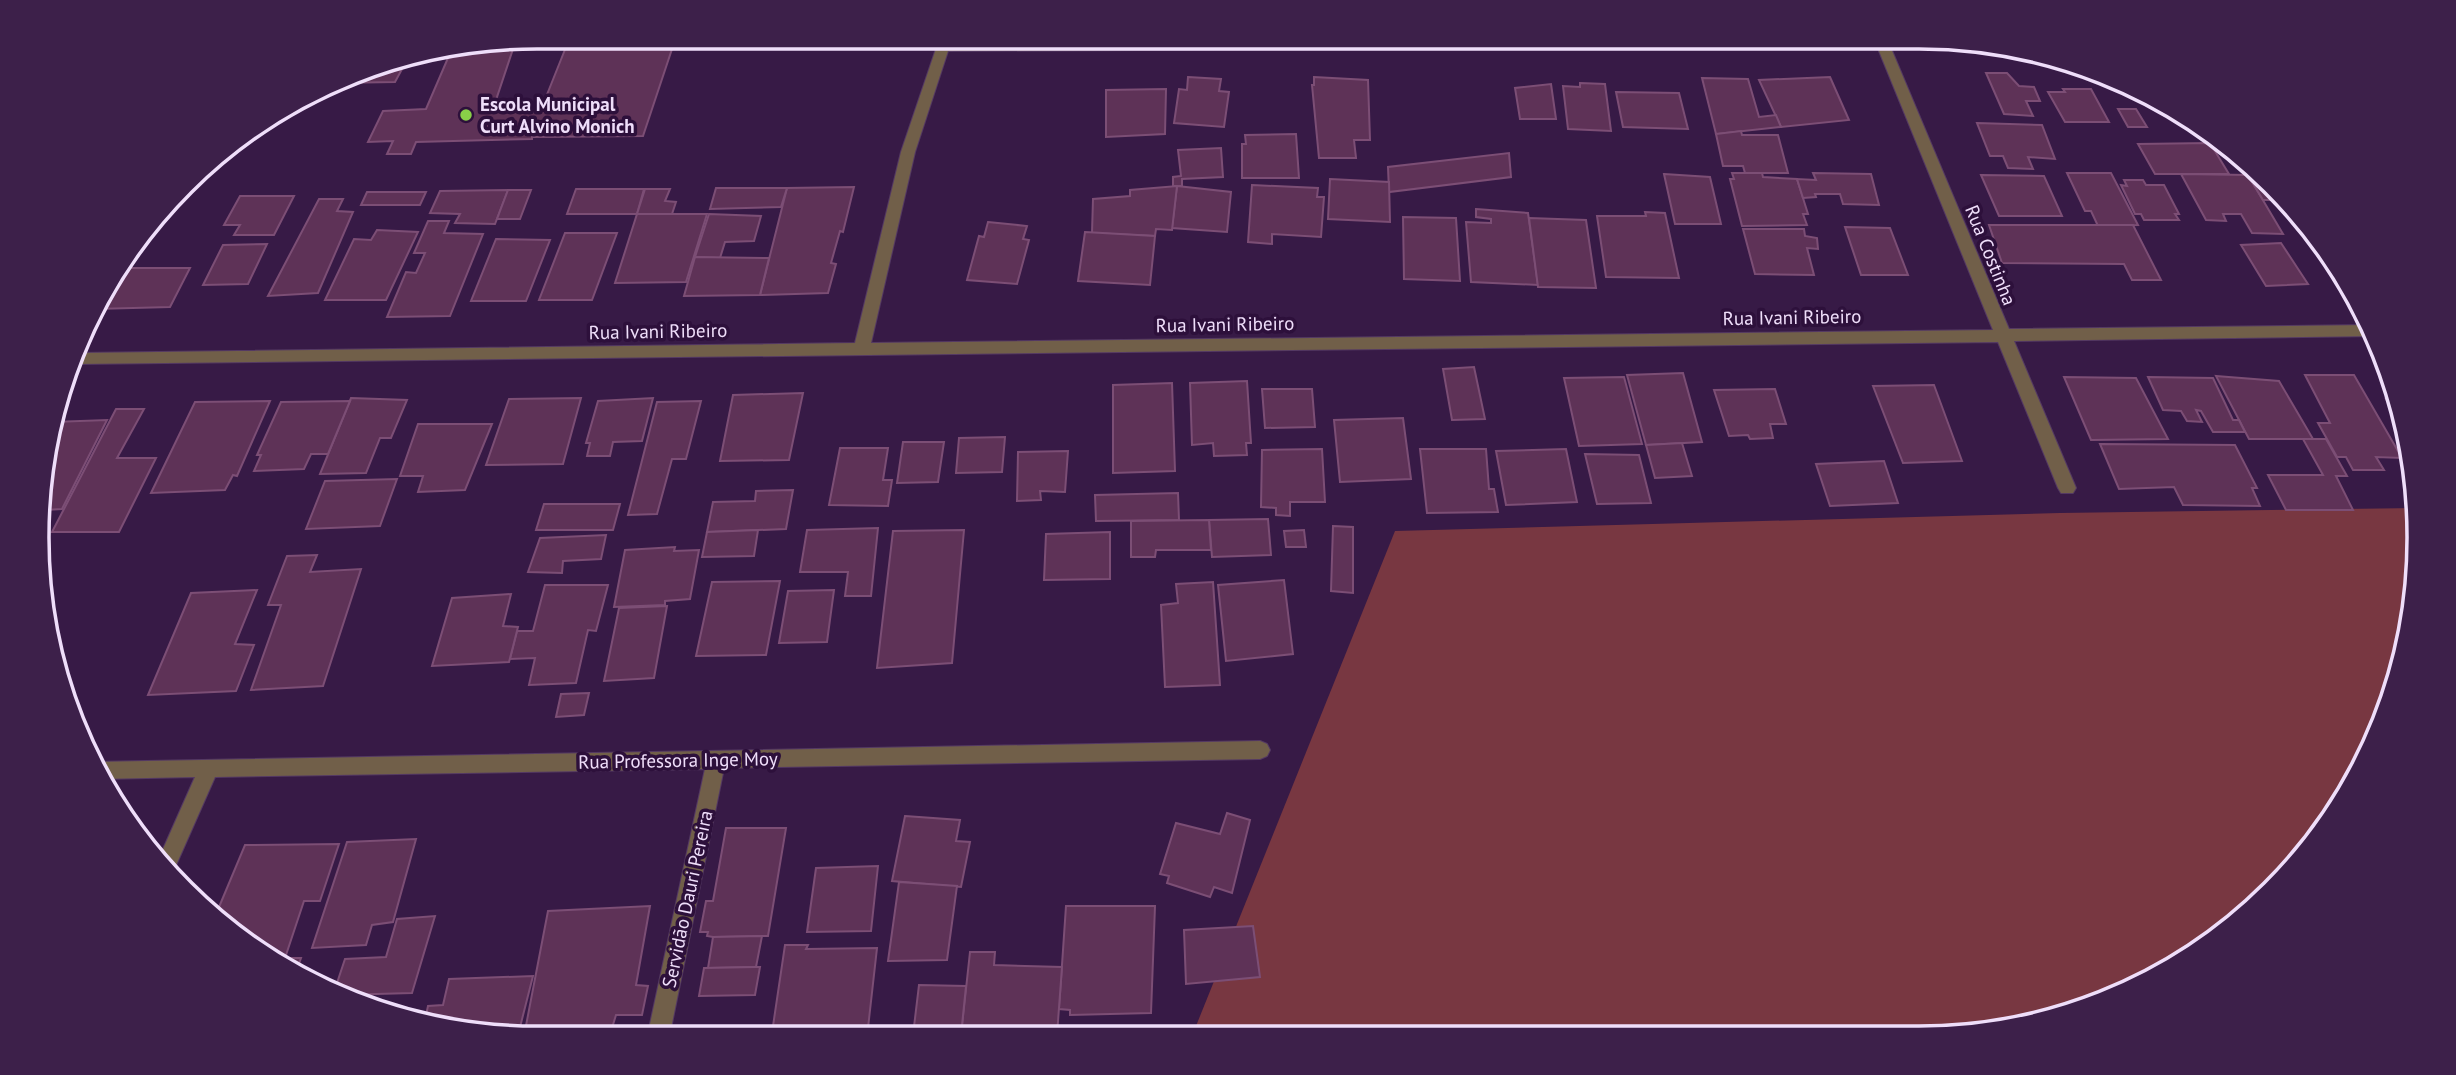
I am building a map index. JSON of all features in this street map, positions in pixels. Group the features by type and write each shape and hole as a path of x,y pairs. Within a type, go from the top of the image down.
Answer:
{"street":[{"path":"862,349 902,170 921,105 942,49"},
{"name":"Rua Costinha","path":"1885,49 2067,488"},
{"name":"Rua Ivani Ribeiro","path":"83,359 2361,331"},
{"name":"Rua Professora Inge Moy","path":"107,770 1260,750"},
{"name":"Servidão Dauri Pereira","path":"661,1026 716,760"},
{"path":"169,859 208,768"}],"shaded area":[{"path":"2406,508 2406,569 2398,633 2381,695 2357,754 2342,782 2306,835 2264,883 2216,925 2163,961 2135,976 2076,1000 2014,1017 1950,1025 1196,1026 1395,531 2060,513"}],"building":[{"path":"565,49 672,49 643,136 416,142 411,154 387,154 393,141 368,142 383,111 426,109 448,57 513,50 492,112 540,112"},
{"path":"402,69 395,82 360,83"},
{"path":"1986,73 2007,73 2019,86 2034,87 2040,101 2026,101 2033,116 2004,114"},
{"path":"1188,77 1221,79 1219,91 1229,92 1224,127 1174,123 1179,89 1187,90"},
{"path":"1314,77 1368,80 1370,140 1354,140 1356,158 1319,158 1312,85"},
{"path":"1830,77 1849,120 1781,127 1759,80"},
{"path":"1702,78 1748,79 1759,117 1776,115 1781,127 1716,134"},
{"path":"1580,83 1605,84 1611,131 1568,129 1563,86 1580,87"},
{"path":"1551,84 1556,119 1520,119 1515,88"},
{"path":"1166,89 1165,134 1106,137 1106,90"},
{"path":"2063,89 2091,89 2109,122 2065,122 2048,92 2065,92"},
{"path":"1616,92 1679,93 1688,129 1623,127"},
{"path":"2118,109 2136,109 2147,127 2128,127"},
{"path":"1977,123 2042,125 2055,159 2028,157 2033,169 2008,168 2003,156 1990,156"},
{"path":"1741,131 1742,135 1778,135 1788,173 1745,173 1743,166 1723,166 1716,134"},
{"path":"1296,134 1299,178 1242,178 1242,144 1246,144 1245,135"},
{"path":"2206,143 2213,148 2229,174 2155,174 2138,144"},
{"path":"1221,148 1223,177 1182,179 1182,186 1173,186 1173,177 1181,176 1178,150"},
{"path":"1509,153 1511,177 1389,192 1388,167"},
{"path":"1732,173 1762,173 1763,177 1797,179 1808,214 1803,214 1807,225 1742,226 1730,179 1734,179"},
{"path":"1813,173 1871,174 1879,205 1843,204 1840,194 1815,194 1816,197 1803,198 1797,179 1816,180"},
{"path":"2067,173 2111,173 2138,225 2098,226 2091,211 2085,211"},
{"path":"1664,174 1710,177 1721,224 1675,224"},
{"path":"2181,174 2246,175 2283,234 2252,233 2241,214 2223,214 2226,221 2206,220"},
{"path":"1981,175 2044,176 2062,216 1999,216"},
{"path":"1330,179 1389,182 1390,222 1328,219"},
{"path":"2250,179 2272,200 2263,200"},
{"path":"2124,180 2143,180 2146,185 2164,185 2179,214 2175,214 2179,220 2144,220 2141,214 2135,214 2121,185 2127,186"},
{"path":"1252,185 1318,188 1317,197 1324,197 1321,237 1272,234 1272,244 1248,242"},
{"path":"1177,186 1231,192 1227,232 1172,228"},
{"path":"1177,186 1172,230 1156,229 1155,236 1092,233 1093,199 1130,196 1130,190"},
{"path":"854,187 843,232 840,231 831,263 836,264 828,293 760,295 787,188"},
{"path":"716,188 787,188 781,207 710,209"},
{"path":"576,189 644,189 637,214 567,214"},
{"path":"645,189 670,189 665,201 676,202 672,214 637,214"},
{"path":"508,190 495,224 455,223 460,214 430,213 440,191"},
{"path":"508,190 531,190 520,219 497,219"},
{"path":"367,192 426,192 420,205 361,205"},
{"path":"240,196 294,196 274,235 234,235 240,225 224,225"},
{"path":"319,199 343,199 337,211 353,212 318,293 268,296"},
{"path":"1476,209 1528,213 1538,285 1471,282 1466,222 1491,223 1491,219 1476,217"},
{"path":"1645,212 1665,213 1679,278 1606,277 1597,216 1646,216"},
{"path":"637,214 707,214 686,282 615,283"},
{"path":"709,214 761,216 754,241 725,242 720,258 695,257"},
{"path":"1403,217 1456,218 1460,281 1404,279"},
{"path":"1529,218 1586,220 1596,288 1538,287"},
{"path":"428,221 449,221 444,233 483,234 450,316 387,317 406,272 416,273 425,253 414,253"},
{"path":"988,222 1027,226 1023,239 1029,240 1017,284 967,280 979,236 984,237"},
{"path":"1989,225 2133,225 2161,280 2132,280 2124,264 2002,263"},
{"path":"1845,227 1890,228 1908,275 1861,275"},
{"path":"1743,229 1804,229 1805,236 1817,238 1818,249 1807,248 1814,275 1755,274"},
{"path":"377,230 418,232 386,300 325,300 354,239 371,240"},
{"path":"1085,232 1155,236 1150,285 1078,281"},
{"path":"565,233 617,233 592,300 539,300"},
{"path":"496,239 550,240 526,301 471,301"},
{"path":"2281,243 2308,284 2266,286 2241,245"},
{"path":"267,244 248,284 203,285 223,245"},
{"path":"695,257 769,258 760,295 684,296"},
{"path":"130,268 190,268 170,307 106,309"},
{"path":"1474,367 1485,419 1452,420 1443,369"},
{"path":"1683,373 1702,442 1646,445 1627,375"},
{"path":"2305,375 2354,375 2400,458 2376,457 2384,470 2353,470 2346,457 2337,457 2318,423 2330,423"},
{"path":"2216,376 2279,381 2313,439 2249,439"},
{"path":"1624,377 1642,444 1579,446 1564,378"},
{"path":"2064,377 2136,378 2168,439 2091,440"},
{"path":"2148,377 2213,378 2233,420 2239,420 2245,432 2213,432 2201,411 2196,410 2202,422 2187,421 2181,411 2163,410"},
{"path":"1247,381 1251,443 1246,443 1247,455 1214,456 1213,443 1192,445 1190,383"},
{"path":"1172,383 1175,471 1113,473 1113,385"},
{"path":"1934,385 1962,461 1903,463 1873,386"},
{"path":"1262,389 1312,389 1315,427 1265,428"},
{"path":"1775,389 1786,424 1770,424 1773,438 1729,436 1714,390"},
{"path":"803,393 789,460 720,461 733,395"},
{"path":"351,398 407,400 391,438 380,438 366,473 320,474"},
{"path":"581,398 563,464 486,465 509,399"},
{"path":"653,398 642,441 613,442 610,456 587,456 590,443 586,443 598,401"},
{"path":"270,401 237,476 233,475 225,490 151,493 195,402"},
{"path":"350,401 328,454 311,454 304,469 254,471 261,455 257,455 281,402"},
{"path":"701,401 686,459 672,459 657,514 628,515 657,402"},
{"path":"116,409 144,409 117,458 156,458 119,532 52,532"},
{"path":"1403,418 1411,479 1340,482 1334,420"},
{"path":"107,420 62,509 50,510 53,474 63,422"},
{"path":"418,424 492,424 465,490 418,492 423,476 400,476"},
{"path":"1005,437 1002,472 956,473 959,438"},
{"path":"2303,439 2326,439 2347,476 2336,476 2353,510 2286,510 2268,475 2323,475"},
{"path":"903,442 944,442 938,482 897,483"},
{"path":"1682,443 1692,476 1655,478 1646,445"},
{"path":"2100,444 2235,445 2257,488 2252,488 2260,506 2183,505 2174,487 2119,489"},
{"path":"840,448 888,448 883,480 892,480 888,506 829,505"},
{"path":"1322,449 1325,502 1290,502 1290,516 1276,515 1276,508 1261,507 1262,450"},
{"path":"1420,449 1486,449 1489,489 1494,489 1498,512 1427,513"},
{"path":"1566,449 1577,502 1506,505 1496,451"},
{"path":"1068,451 1065,492 1040,491 1041,500 1017,501 1018,452"},
{"path":"1585,454 1639,455 1651,503 1597,504"},
{"path":"1884,461 1898,503 1830,506 1816,464"},
{"path":"397,479 380,526 306,529 325,481"},
{"path":"793,490 786,529 707,532 713,502 755,501 756,491"},
{"path":"1178,493 1179,520 1096,521 1095,495"},
{"path":"544,504 620,504 613,530 536,530"},
{"path":"1268,519 1271,555 1212,557 1209,520"},
{"path":"1209,520 1211,550 1156,550 1155,557 1131,557 1131,521"},
{"path":"1333,526 1353,527 1353,593 1331,591"},
{"path":"878,528 871,596 845,596 848,572 800,572 807,530"},
{"path":"758,530 754,556 702,557 707,532"},
{"path":"964,530 952,663 877,668 893,531"},
{"path":"1304,530 1306,547 1286,547 1284,531"},
{"path":"1110,532 1110,579 1044,580 1046,534"},
{"path":"606,535 601,559 563,561 562,573 528,572 540,538"},
{"path":"675,547 674,551 699,550 690,599 665,601 665,605 614,607 625,550"},
{"path":"317,555 310,572 361,569 323,686 251,690 281,605 268,605 287,556"},
{"path":"1284,580 1293,654 1226,661 1218,585"},
{"path":"780,581 766,655 696,656 712,582"},
{"path":"1213,582 1220,685 1165,687 1161,605 1178,603 1176,584"},
{"path":"545,585 608,585 596,631 588,630 576,683 529,685 535,658 510,659 517,631 533,631"},
{"path":"257,590 235,644 254,645 236,691 148,695 191,593"},
{"path":"834,590 827,642 779,643 788,591"},
{"path":"511,594 503,626 518,627 509,662 432,666 452,598"},
{"path":"667,606 654,678 604,681 619,608"},
{"path":"589,693 584,715 556,717 561,694"},
{"path":"1227,813 1250,820 1232,893 1214,887 1210,897 1167,883 1169,876 1160,874 1176,823 1220,834"},
{"path":"905,816 960,820 956,841 970,842 961,887 892,881"},
{"path":"726,828 786,828 768,936 713,937 707,936 708,932 700,932 706,901 713,901"},
{"path":"416,839 393,922 372,925 366,945 312,948 347,842"},
{"path":"339,844 320,901 304,901 286,956 219,908 245,845"},
{"path":"878,866 871,931 807,932 816,868"},
{"path":"899,882 957,886 947,960 888,961"},
{"path":"650,906 636,985 648,986 642,1015 616,1015 613,1026 526,1026 548,911"},
{"path":"1066,906 1155,906 1151,1013 1070,1015 1070,1010 1059,1009"},
{"path":"435,916 412,993 365,994 337,983 345,959 386,957 397,919"},
{"path":"1253,926 1260,977 1186,984 1184,930"},
{"path":"762,936 756,967 708,968 713,937"},
{"path":"785,945 808,945 806,949 877,948 868,1026 773,1026"},
{"path":"970,952 995,952 994,965 1062,967 1058,1026 962,1026"},
{"path":"288,958 301,958 299,964"},
{"path":"760,967 755,995 699,996 704,968"},
{"path":"533,976 520,1025 474,1022 426,1013 428,1006 443,1005 449,979"},
{"path":"919,985 966,986 962,1026 914,1026"}],"place":[{"name":"Escola Municipal Curt Alvino Monich","path":"466,115"}]}
